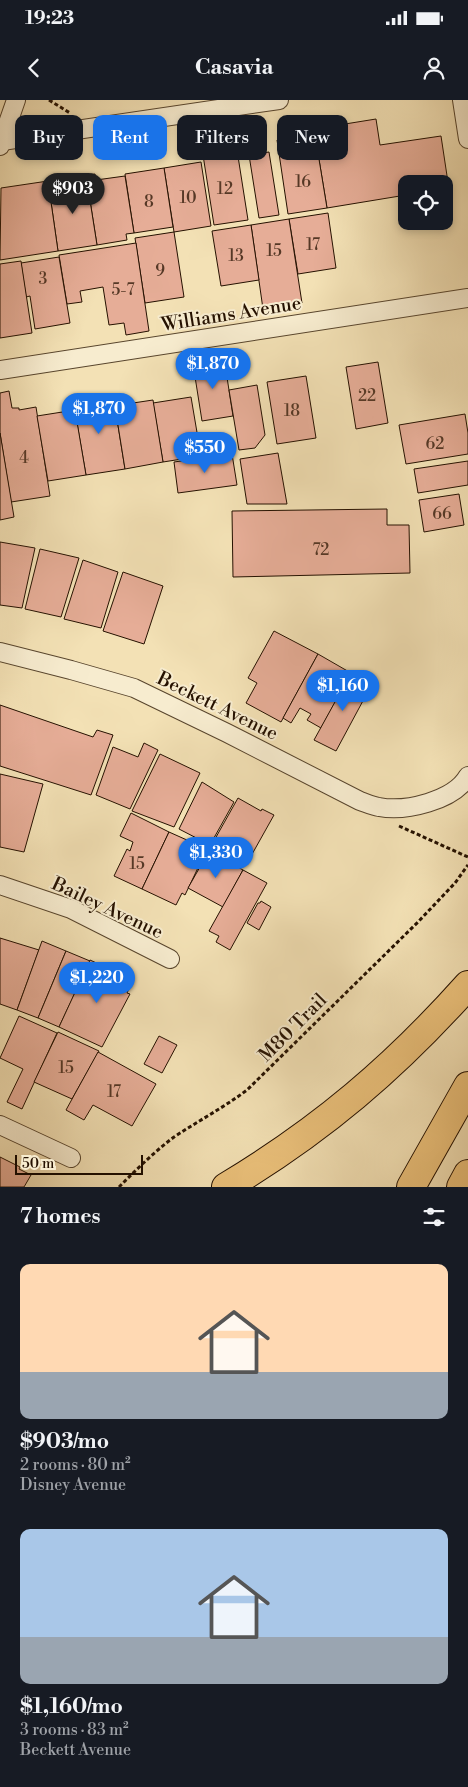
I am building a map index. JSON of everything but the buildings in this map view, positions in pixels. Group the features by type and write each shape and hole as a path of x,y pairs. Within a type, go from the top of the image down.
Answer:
{"highway":[{"path":"226,1187 265,1164 344,1106 407,1050 468,985"},
{"path":"411,1187 468,1086"},
{"path":"461,1187 468,1174"}],"street":[{"path":"16,100 1,144 279,100"},
{"path":"462,100 468,139"},
{"name":"Williams Avenue","path":"0,370 468,298"},
{"name":"Beckett Avenue","path":"0,652 134,688 360,801 380,807 411,806 435,800 457,789 468,776"},
{"name":"Bailey Avenue","path":"0,885 72,908 170,959"},
{"path":"0,1125 71,1158"}],"path":[{"path":"49,100 64,111 73,114"},
{"path":"409,830 468,857"},
{"name":"M80 Trail","path":"119,1187 158,1149 191,1126 228,1105 246,1090 418,922 468,865"}]}
